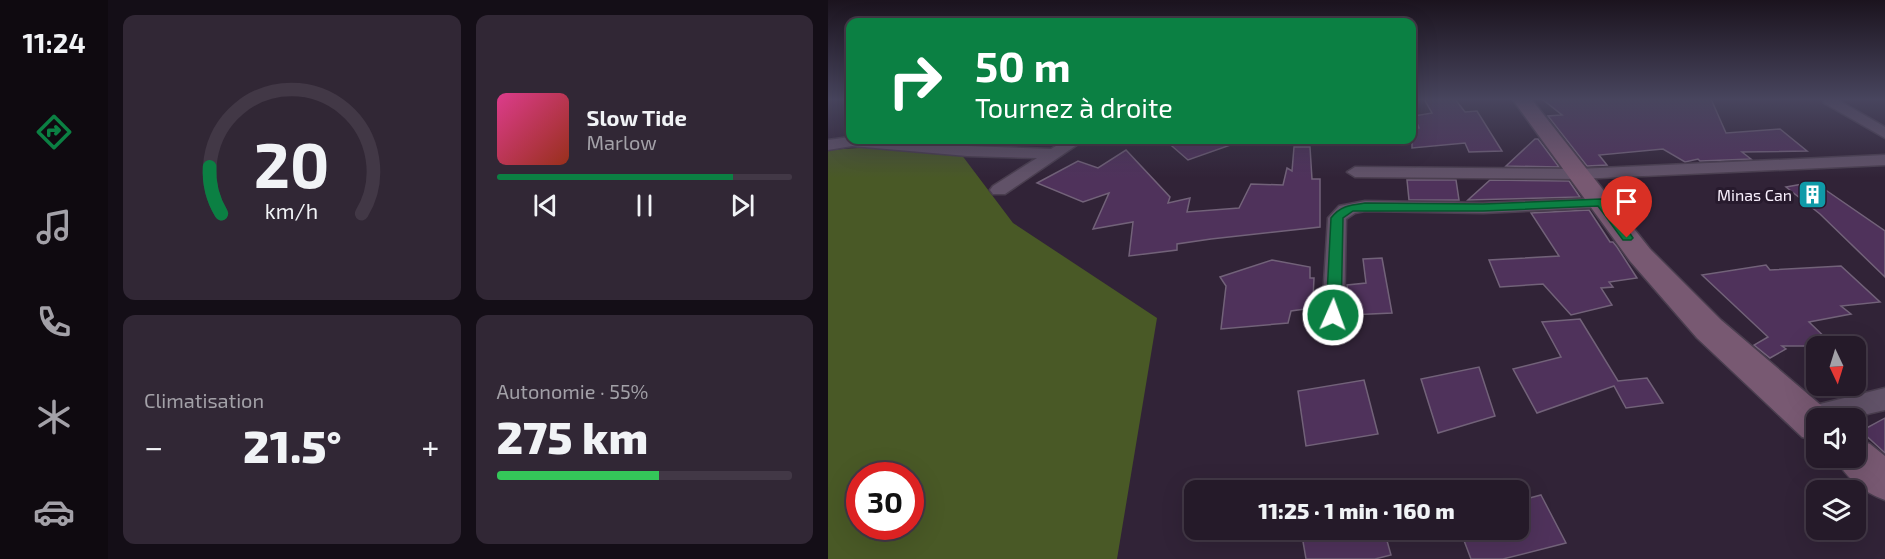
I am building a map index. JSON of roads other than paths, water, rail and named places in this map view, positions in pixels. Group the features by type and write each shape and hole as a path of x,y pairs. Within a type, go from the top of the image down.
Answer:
{"main road":[{"path":"1542,126 1640,255 1709,329 1806,416"},
{"path":"1866,465 1885,481"}],"street":[{"path":"828,145 846,142"},
{"path":"886,144 967,151 1054,154"},
{"path":"999,190 1070,144"},
{"path":"1355,172 1578,174 1885,160"},
{"path":"1333,315 1337,218 1341,212 1350,208 1365,206 1483,208 1601,203"},
{"path":"1855,408 1885,399"}],"place":[{"name":"Minas Can","path":"1813,194"}]}
